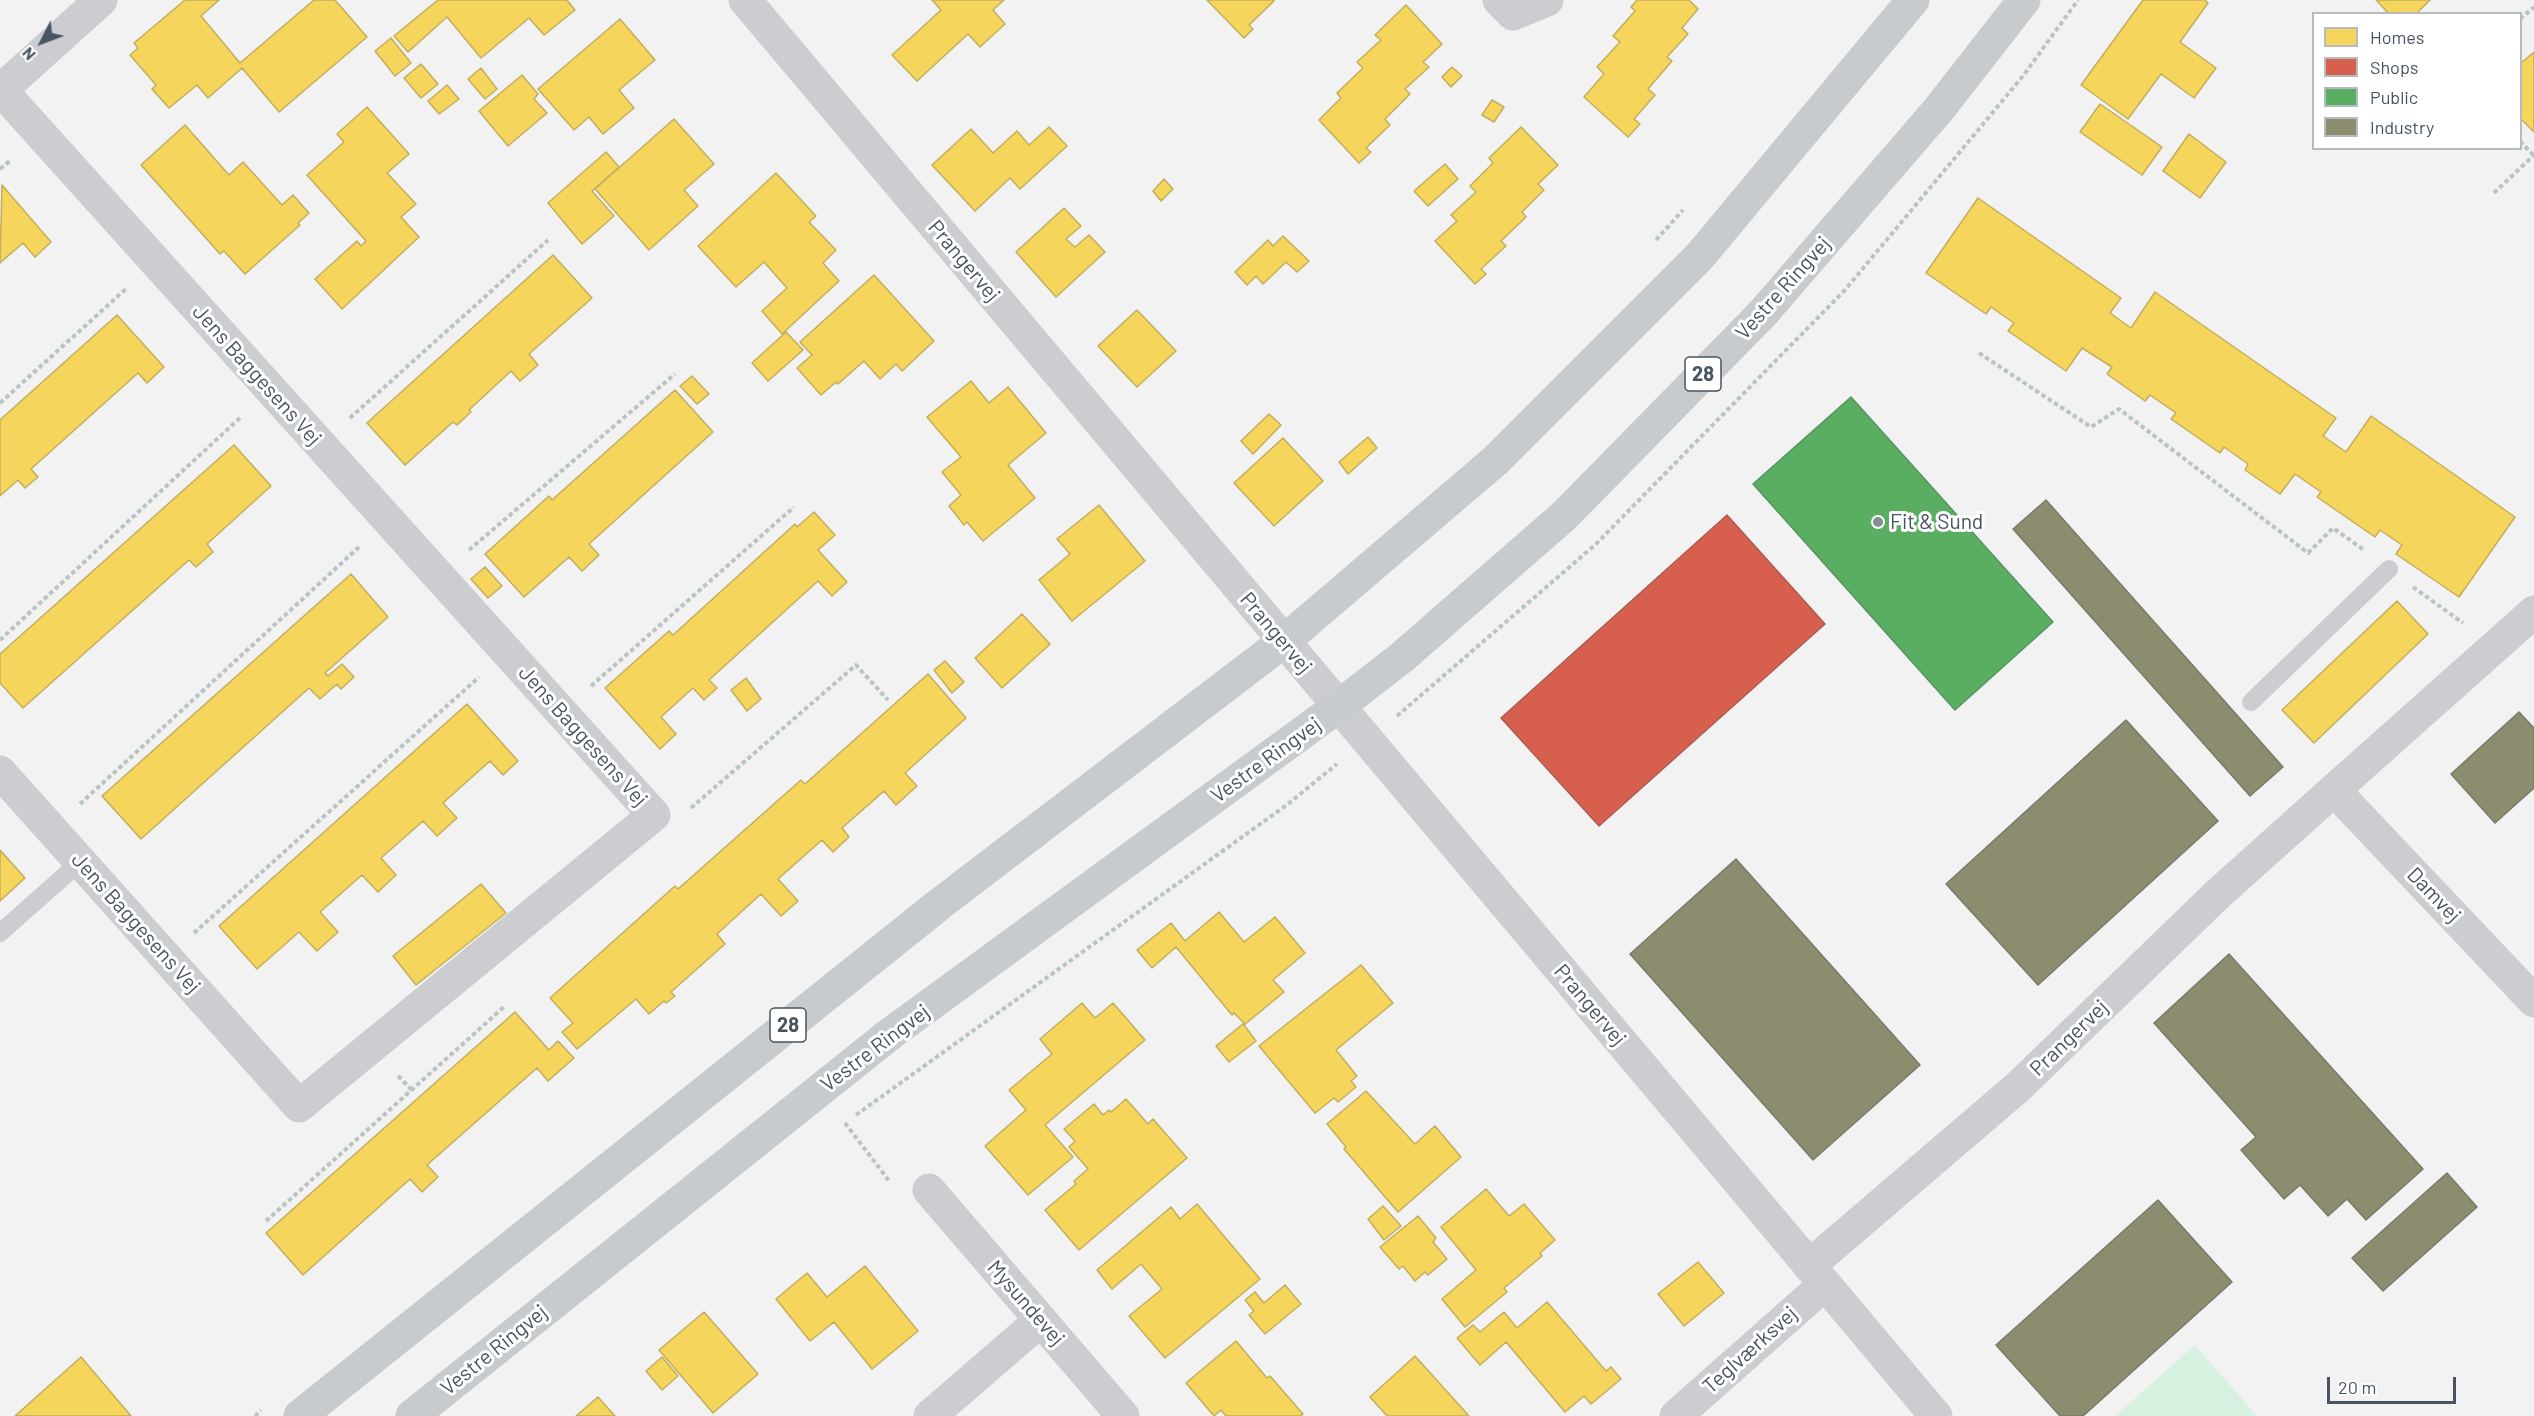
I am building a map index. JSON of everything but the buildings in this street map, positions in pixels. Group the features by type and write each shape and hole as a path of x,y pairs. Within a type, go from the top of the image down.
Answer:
{"main road":[{"name":"28","path":"300,1416 940,903 1283,642 1496,460 1700,256 1874,50 1913,0"},
{"name":"Vestre Ringvej","path":"412,1416 890,1034 1339,706 1401,658 1565,515 1763,313 1939,109 2024,0"}],"street":[{"path":"0,91 100,0"},
{"name":"Prangervej","path":"745,0 1936,1416"},
{"path":"1500,0 1513,14 1547,0"},
{"name":"Jens Baggesens Vej","path":"0,91 654,815 299,1106 0,772"},
{"path":"2334,790 2534,612"},
{"name":"Prangervej","path":"1816,1275 2018,1087 2241,874 2334,790"},
{"name":"Damvej","path":"2334,790 2534,1001"},
{"name":"Mysundevej","path":"929,1190 1123,1416"},
{"name":"Teglværksvej","path":"1676,1416 1816,1275"},
{"path":"930,1416 1041,1320"}],"lane":[{"path":"2251,702 2389,569"},
{"path":"0,933 81,862"}],"path":[{"path":"2522,18 2534,7"},
{"path":"2494,193 2534,155 2522,143"},
{"path":"1655,241 1687,206"},
{"path":"321,445 548,240"},
{"path":"0,403 155,262"},
{"path":"1978,353 2091,427 2119,409 2308,553 2332,528 2495,647"},
{"path":"439,576 675,374"},
{"path":"0,640 271,390"},
{"path":"561,712 794,507"},
{"path":"51,829 389,520"},
{"path":"167,957 507,652"},
{"path":"654,815 668,828 856,665 888,700"},
{"path":"929,1190 903,1199 844,1124 1302,793"},
{"path":"267,1221 505,1006"}],"green space":[{"path":"2195,1345 2257,1416 2115,1416"}],"place":[{"name":"Fit & Sund","path":"1878,522"}]}
